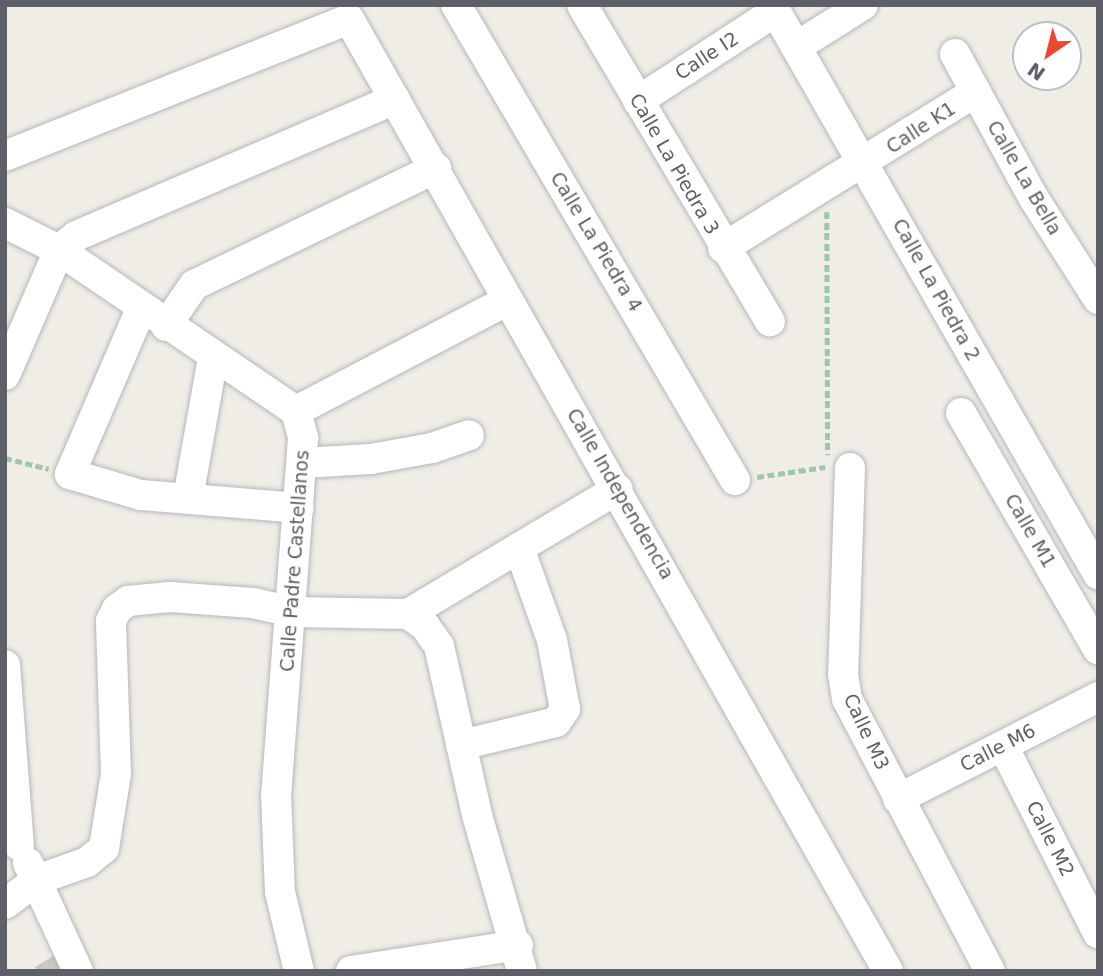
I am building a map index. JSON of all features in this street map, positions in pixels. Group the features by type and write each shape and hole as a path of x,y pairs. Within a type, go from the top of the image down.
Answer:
{"street":[{"name":"Calle La Piedra 4","path":"456,5 735,480"},
{"name":"Calle La Piedra 3","path":"582,5 723,248 770,321"},
{"path":"796,47 863,5"},
{"name":"Calle I2","path":"638,101 774,8"},
{"name":"Calle La Piedra 2","path":"774,8 1098,575"},
{"name":"Calle Independencia","path":"5,156 349,19 618,489 888,971"},
{"name":"Calle La Bella","path":"955,54 1033,197 1098,299"},
{"name":"Calle K1","path":"723,248 865,164 976,92"},
{"path":"5,375 59,250 76,236 395,99"},
{"path":"166,326 194,285 436,168"},
{"path":"5,223 59,250 166,326 296,411 508,300"},
{"path":"141,309 70,474 141,495 298,508"},
{"path":"188,498 213,357"},
{"name":"Calle Padre Castellanos","path":"296,411 303,438 302,463 293,612 275,794 280,892 299,971"},
{"name":"Calle M1","path":"961,413 1098,649"},
{"path":"302,463 371,459 432,448 469,435"},
{"name":"Calle M3","path":"839,467 843,674 847,699 990,971"},
{"path":"5,904 37,880 87,862 104,849 116,774 111,621 117,609 128,601 170,597 253,603 293,612 408,614 618,489"},
{"path":"461,745 556,722 565,709 552,640 519,548"},
{"path":"351,971 520,958 477,815 439,646 425,626 408,614"},
{"path":"5,664 12,836 37,880 78,971"},
{"name":"Calle M6","path":"898,799 1098,696"},
{"name":"Calle M2","path":"1003,746 1094,915"}],"path":[{"path":"735,480 839,467 827,186"},
{"path":"5,458 70,474"}],"building":[{"path":"58,953 68,971 37,971 35,967"}]}
